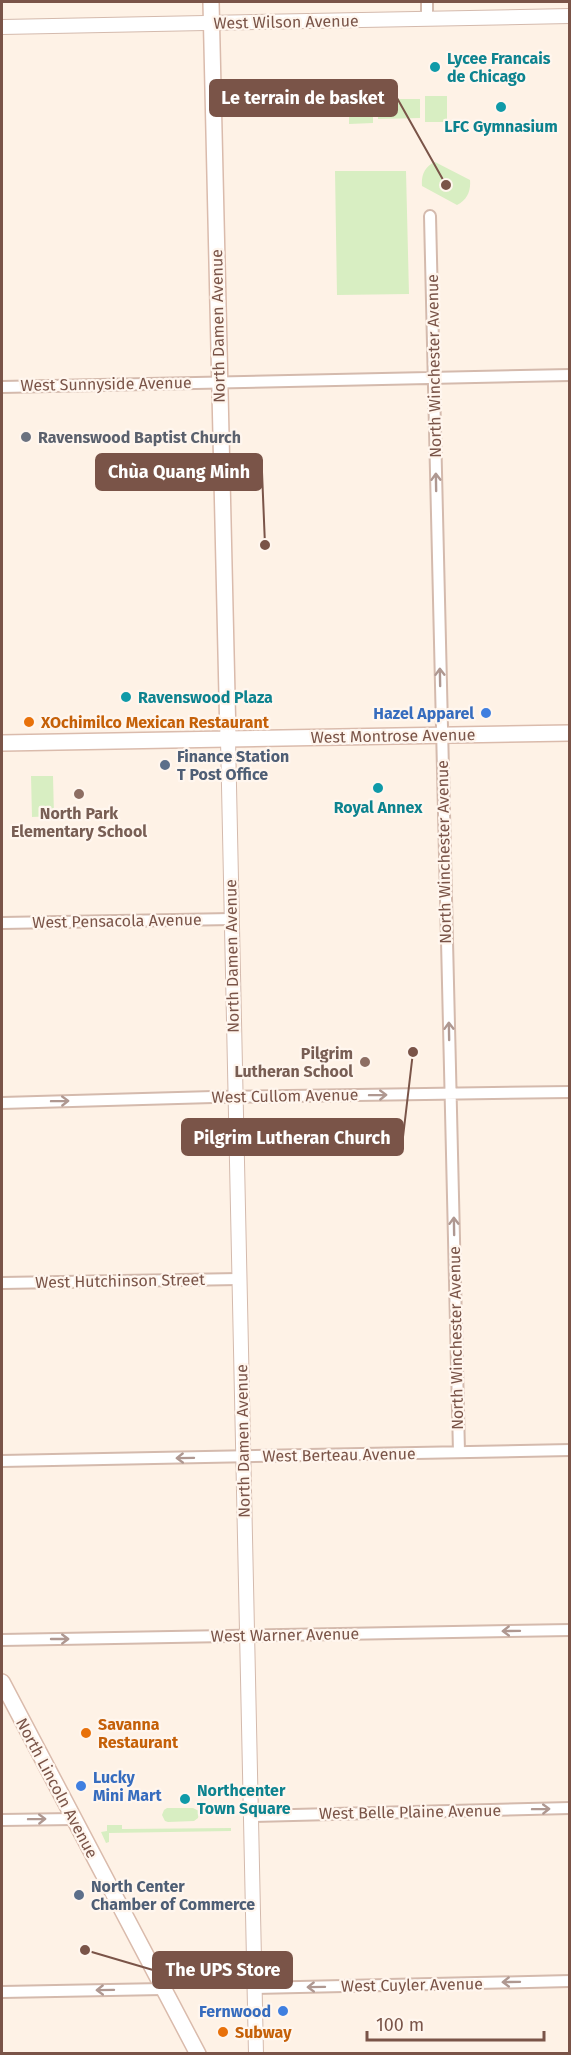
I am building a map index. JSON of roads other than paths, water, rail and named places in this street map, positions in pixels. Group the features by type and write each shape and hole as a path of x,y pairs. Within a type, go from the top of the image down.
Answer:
{"main road":[{"name":"North Damen Avenue","path":"211,2 228,739"},
{"name":"West Montrose Avenue","path":"2,743 570,733"},
{"name":"North Lincoln Avenue","path":"2,1682 198,2054"}],"street":[{"path":"427,2 427,19"},
{"name":"West Wilson Avenue","path":"2,27 570,16"},
{"name":"North Winchester Avenue","path":"430,216 434,305 441,735 459,1452"},
{"name":"West Sunnyside Avenue","path":"2,387 570,375"},
{"name":"North Damen Avenue","path":"228,739 256,2054"},
{"name":"West Pensacola Avenue","path":"2,923 232,919"},
{"name":"West Cullom Avenue","path":"2,1103 570,1092"},
{"name":"West Hutchinson Street","path":"2,1283 239,1279"},
{"name":"West Berteau Avenue","path":"2,1461 570,1450"},
{"name":"West Warner Avenue","path":"2,1640 570,1630"},
{"name":"West Belle Plaine Avenue","path":"251,1816 570,1808"},
{"path":"2,1820 73,1819"},
{"name":"West Cuyler Avenue","path":"255,1988 570,1981"},
{"path":"2,1992 163,1989"}],"place":[{"name":"Lycee Francais de Chicago","path":"435,67"},
{"name":"LFC Gymnasium","path":"501,107"},
{"name":"Le terrain de basket","path":"446,185"},
{"name":"Ravenswood Baptist Church","path":"26,437"},
{"name":"Chùa Quang Minh","path":"265,545"},
{"name":"Ravenswood Plaza","path":"126,697"},
{"name":"Hazel Apparel","path":"486,713"},
{"name":"XOchimilco Mexican Restaurant","path":"29,722"},
{"name":"Finance Station T Post Office","path":"165,765"},
{"name":"Royal Annex","path":"378,788"},
{"name":"North Park Elementary School","path":"79,794"},
{"name":"Pilgrim Lutheran Church","path":"413,1052"},
{"name":"Pilgrim Lutheran School","path":"365,1062"},
{"name":"Savanna Restaurant","path":"86,1733"},
{"name":"Lucky Mini Mart","path":"81,1786"},
{"name":"Northcenter Town Square","path":"185,1799"},
{"name":"North Center Chamber of Commerce","path":"79,1895"},
{"name":"The UPS Store","path":"85,1950"},
{"name":"Fernwood","path":"283,2011"},
{"name":"Subway","path":"223,2032"}]}
